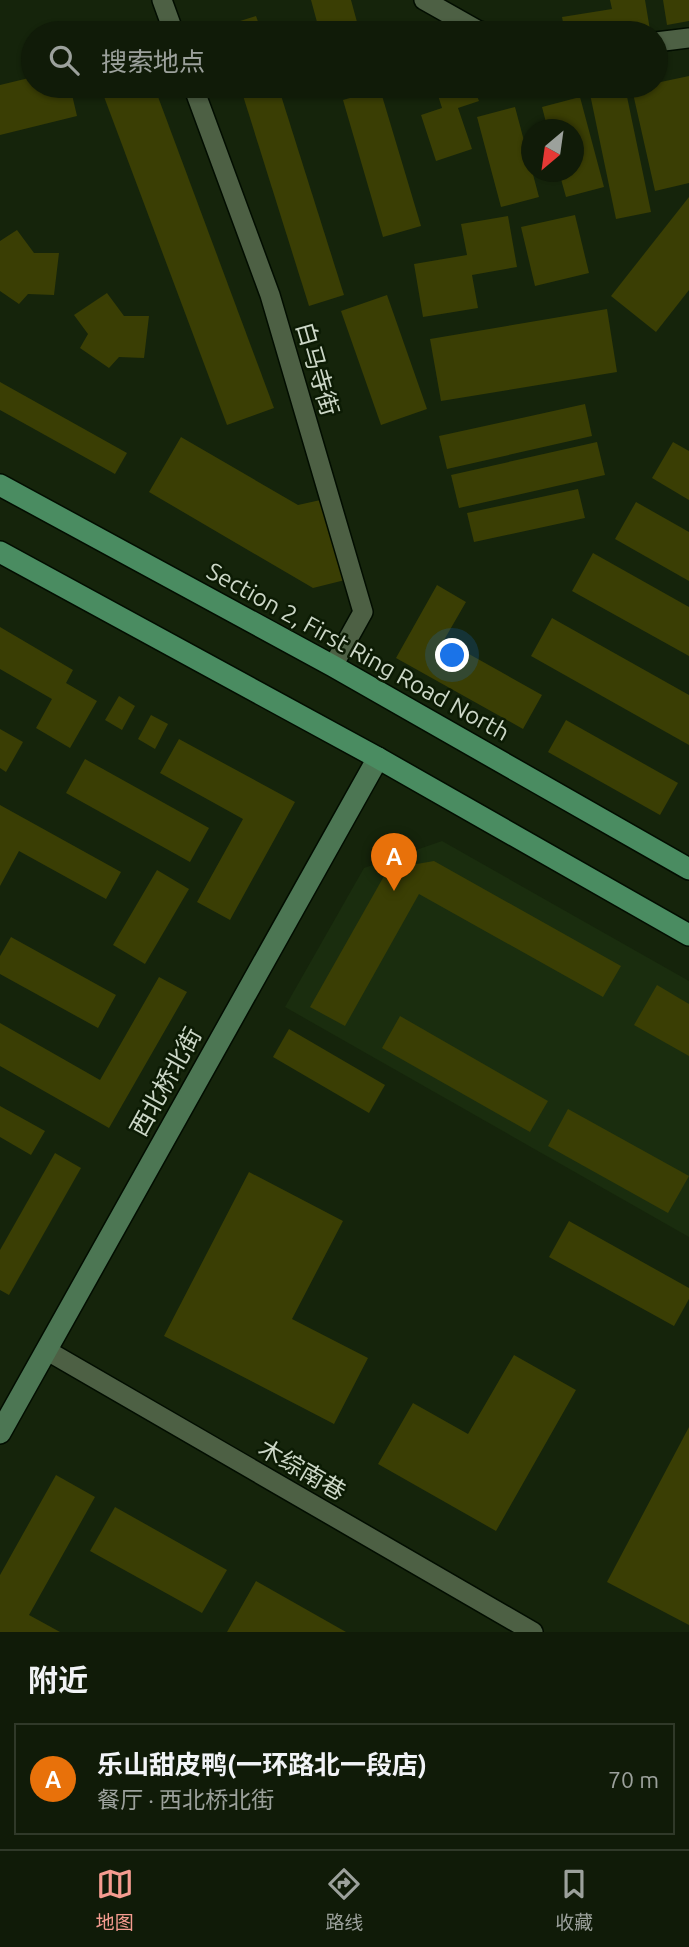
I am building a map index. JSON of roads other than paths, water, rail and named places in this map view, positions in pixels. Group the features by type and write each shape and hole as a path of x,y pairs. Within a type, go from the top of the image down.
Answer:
{"main road":[{"name":"Section 2, First Ring Road North","path":"0,485 334,666 689,870"},
{"path":"0,552 378,758 689,935"}],"street":[{"path":"162,0 170,21"},
{"path":"424,0 461,21"},
{"path":"668,41 689,38"},
{"name":"白马寺街","path":"197,98 270,295 363,612 334,666"},
{"name":"西北桥北街","path":"0,1433 378,758"},
{"name":"木综南巷","path":"46,1350 533,1632"}],"place":[{"name":"乐山甜皮鸭(一环路北一段店)","path":"394,891"}]}
